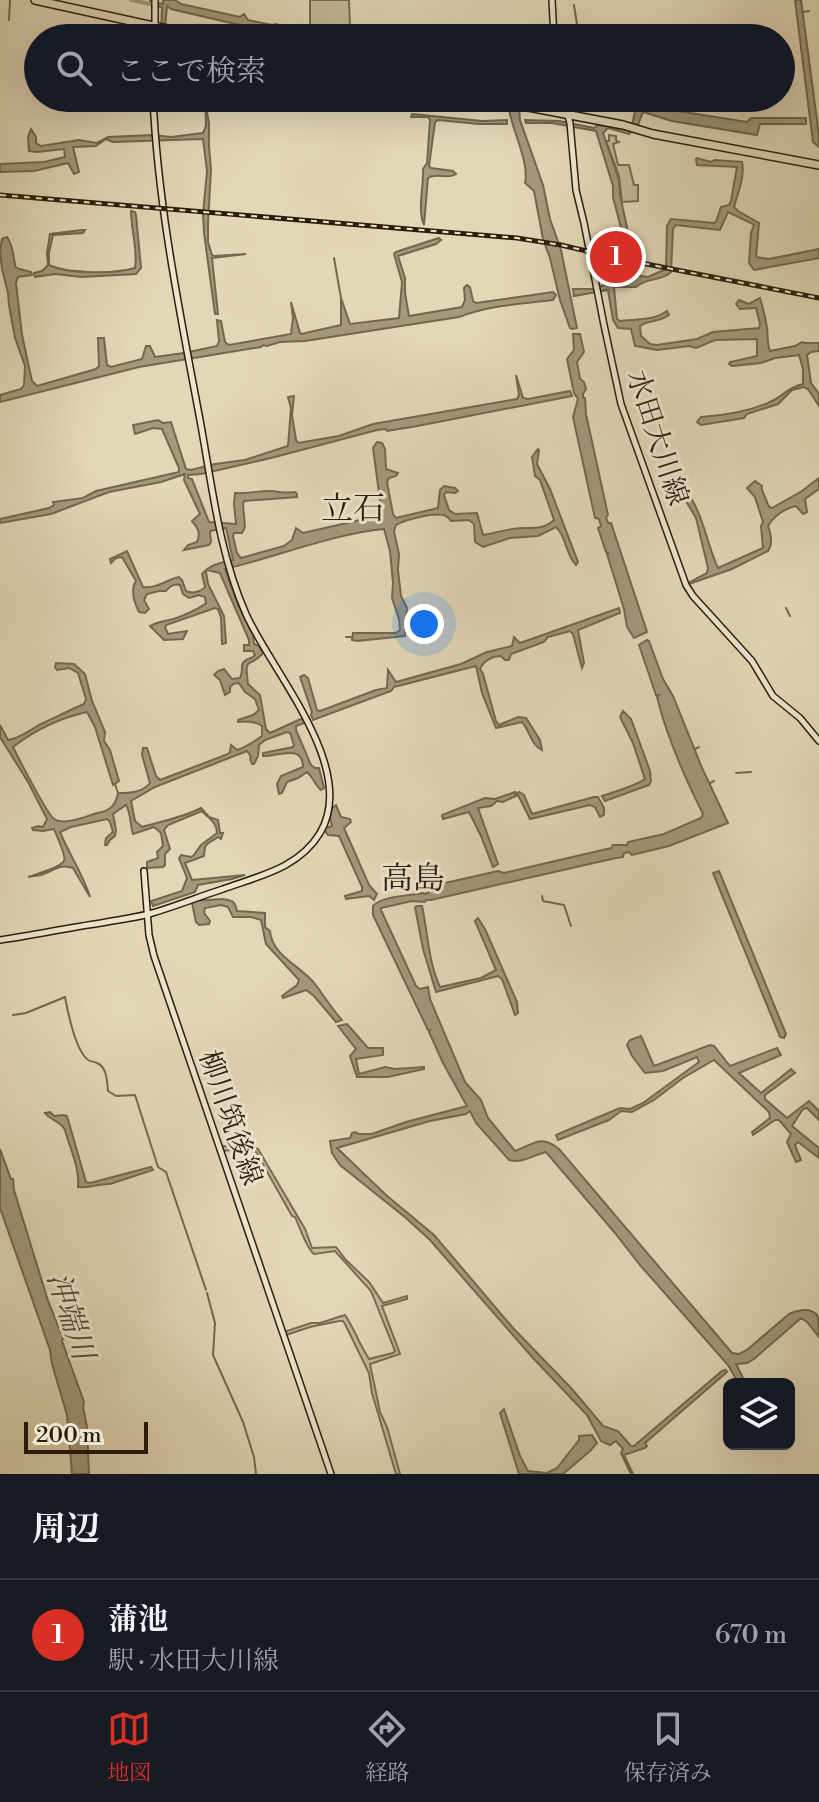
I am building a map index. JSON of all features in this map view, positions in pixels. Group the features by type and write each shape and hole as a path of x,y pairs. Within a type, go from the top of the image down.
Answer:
{"main road":[{"path":"35,0 146,24"},
{"path":"552,0 553,24"},
{"path":"155,3 155,24"},
{"path":"0,940 147,915 290,864 305,853 320,833 329,802 330,786 324,762 303,713 247,617 226,562 168,246 154,112"},
{"path":"541,112 570,121 627,126 819,165"},
{"name":"水田大川線","path":"567,112 576,190 621,404 686,585 752,661 773,696 800,718 819,741"},
{"name":"柳川筑後線","path":"144,871 149,935 155,959 331,1474"}],"shaded area":[{"path":"163,0 175,0 240,17 244,14 248,20 267,24 235,24 167,6 165,24 161,24 162,7 150,5 150,1 163,4"},
{"path":"310,0 349,0 350,24 310,24"},
{"path":"795,0 801,0 819,147 813,142"},
{"path":"207,112 211,169 208,242 212,255 246,254 212,258 218,314 215,314 204,233 207,171 203,139 113,142 106,139 96,146 73,147 79,172 74,174 68,163 34,171 0,172 0,164 44,162 65,157 64,149 29,151 31,129 36,143 41,146 79,140 97,143 108,137 171,137 203,133"},
{"path":"510,112 519,112 561,250 577,328 570,328 560,300 534,191 525,183 525,164"},
{"path":"635,112 643,112 638,125 629,134 608,128 603,133 619,180 633,263 640,276 648,277 666,269 667,226 671,219 714,223 721,207 729,205 731,201 737,167 697,165 697,158 711,162 742,162 742,179 734,207 759,223 756,257 769,259 819,249 819,258 754,270 749,263 754,225 751,223 728,212 720,230 676,225 673,229 671,272 636,287 614,287 617,319 644,319 667,311 669,315 640,326 641,336 650,344 657,345 697,339 713,332 759,328 756,308 740,309 736,304 739,300 749,304 760,298 770,351 802,342 819,343 819,351 807,355 811,383 819,394 819,406 804,387 792,390 778,404 747,414 744,418 701,425 697,422 701,417 753,408 803,384 799,355 732,366 730,362 757,356 757,339 715,340 696,348 657,350 635,346 631,329 618,328 613,320 608,290 574,296 573,289 593,289 634,277 627,265 628,255 613,186 596,131 552,123 526,123 525,120 559,121 627,130"},
{"path":"643,112 684,112 747,122 751,118 806,118 806,124 760,124 757,135 672,121"},
{"path":"412,114 482,121 507,120 507,124 435,122 429,166 456,174 428,178 424,225 421,198 430,120 428,117 411,117"},
{"path":"609,135 616,136 619,142 613,144 618,165 629,165 634,185 638,185 638,201 622,202 619,176 606,141 609,141"},
{"path":"131,211 136,215 141,268 136,274 81,277 55,274 35,277 34,273 48,265 50,234 82,230 85,230 83,233 53,235 49,265 92,272 135,268"},
{"path":"7,237 16,268 32,275 18,277 16,283 22,335 32,381 37,386 96,369 99,366 98,338 104,338 107,365 111,367 142,359 146,346 150,346 155,357 217,346 217,320 221,321 225,342 229,345 291,334 291,302 301,334 341,325 341,298 350,324 399,318 402,282 394,254 439,238 441,240 436,244 398,256 405,278 409,316 462,307 467,285 476,303 553,292 556,295 553,300 494,307 459,317 305,341 280,342 139,367 0,402 0,395 21,389 24,385 25,366 15,338 2,269 0,251 2,239"},
{"path":"573,334 580,334 584,352 577,362 580,379 586,389 583,398 606,517 611,523 647,632 634,638 627,627 608,553 598,528 601,526 599,519 595,518 573,417 578,399 567,359 574,350"},
{"path":"516,375 523,398 570,391 572,396 412,427 377,430 271,458 188,475 188,478 192,479 209,522 236,524 235,493 269,491 297,494 297,497 244,501 245,527 242,533 234,533 233,536 241,558 284,546 292,540 296,528 303,533 382,515 373,448 377,442 382,443 385,449 386,469 398,473 387,482 396,518 438,508 440,490 444,486 458,491 444,495 449,510 455,514 477,513 483,535 543,526 554,520 540,480 535,476 532,457 538,449 537,464 550,489 578,562 576,565 556,527 538,536 510,538 483,547 475,542 474,524 469,520 451,521 446,516 435,515 406,521 396,525 394,531 399,554 401,596 407,608 405,636 357,641 352,640 353,633 396,633 400,630 392,598 390,551 384,529 325,541 225,569 254,644 263,653 247,665 247,674 248,684 260,695 266,729 270,733 303,718 304,723 296,726 296,730 311,765 319,768 324,788 321,790 307,772 287,782 279,794 277,784 281,776 303,767 302,760 294,753 263,756 263,753 293,747 290,733 287,732 259,745 254,764 247,751 155,787 131,801 135,821 142,827 201,808 209,817 218,820 220,833 223,833 221,839 218,837 207,844 204,856 185,863 192,880 245,875 198,885 195,892 153,906 151,901 182,891 187,878 179,858 181,855 194,855 217,833 217,829 202,811 168,825 164,830 170,849 165,854 165,865 147,868 147,862 158,858 157,852 163,846 161,833 154,827 133,834 126,805 113,814 115,836 107,845 106,838 113,832 107,819 60,832 90,897 73,868 61,867 28,877 57,866 64,861 64,855 54,829 43,831 32,828 43,827 47,819 0,737 0,725 8,740 13,739 84,704 86,699 78,673 69,668 57,670 56,663 74,664 85,674 119,781 113,785 95,727 87,712 58,721 21,741 13,747 45,807 59,821 76,820 105,811 114,805 118,793 135,792 147,786 150,783 143,748 147,748 160,780 228,754 231,745 237,750 246,746 262,736 262,726 238,722 259,710 255,699 239,683 233,684 225,695 220,680 214,675 224,669 232,679 240,678 244,661 255,655 253,651 244,651 244,645 249,645 249,640 220,573 206,572 208,584 224,616 226,643 222,644 221,618 215,608 166,625 168,634 187,631 183,639 164,640 150,626 194,610 206,603 205,597 189,598 183,594 180,585 174,585 166,591 147,594 144,600 149,609 145,613 139,612 133,596 136,581 122,557 111,563 110,559 127,551 143,587 157,586 179,577 186,591 194,592 205,587 202,574 205,571 216,564 233,560 226,528 210,531 209,545 184,550 197,542 198,531 192,521 200,514 184,480 185,474 109,492 51,514 0,523 0,519 49,508 54,505 53,502 83,498 96,491 179,472 162,429 153,428 135,434 133,425 158,420 171,422 186,469 191,470 245,460 288,446 291,408 288,397 294,396 292,415 298,443 339,436 373,424 517,399"},
{"path":"819,478 819,489 805,499 807,512 803,514 796,506 792,507 770,522 768,551 732,569 689,584 707,573 708,568 696,518 679,486 698,511 718,568 763,548 763,522 755,497 747,488 755,481 762,486 772,508"},
{"path":"619,608 620,613 578,630 584,663 582,668 570,631 548,637 544,642 511,654 509,660 501,656 492,658 480,669 499,725 518,717 526,718 540,740 542,750 535,745 522,722 496,728 482,693 476,666 394,687 391,691 313,720 300,677 304,675 308,678 317,710 320,711 387,688 388,670 396,682 512,646 514,637 520,643"},
{"path":"649,641 728,823 669,846 632,855 624,853 623,857 381,910 416,986 420,989 428,987 430,999 465,1082 481,1100 488,1118 515,1151 542,1141 559,1149 732,1353 747,1350 789,1314 800,1310 817,1315 819,1337 801,1318 754,1359 736,1364 743,1378 736,1378 728,1365 546,1152 523,1160 509,1160 476,1123 470,1111 337,1148 434,1235 513,1328 603,1426 618,1431 631,1446 726,1370 645,1443 645,1448 624,1455 631,1474 621,1453 623,1449 616,1441 610,1445 601,1441 587,1415 430,1240 340,1165 332,1153 330,1141 350,1138 355,1132 372,1134 467,1106 443,1063 373,915 373,906 389,898 428,893 436,885 498,871 504,873 611,848 613,845 627,845 628,842 664,834 701,818 703,814 671,742 657,697 659,695 656,695 639,645"},
{"path":"623,711 631,719 651,781 649,785 605,801 602,796 645,779 620,717"},
{"path":"515,792 524,795 532,814 598,797 604,815 600,817 595,807 590,805 530,819 518,795 478,808 498,864 493,867 469,812 443,819 442,815 485,798 495,799"},
{"path":"336,805 341,817 350,819 351,822 344,828 369,885 377,894 374,900 369,896 346,899 345,896 362,891 362,887 339,836 328,835 325,831 332,826 330,817"},
{"path":"719,871 786,1034 784,1038 780,1037 713,873"},
{"path":"222,899 232,902 237,911 265,913 265,927 281,954 315,984 342,1020 336,1022 306,990 283,998 299,980 266,944 261,920 233,917 228,907 221,905 205,908 209,924 199,925 196,922 193,901"},
{"path":"417,906 422,906 440,987 481,978 496,970 475,921 478,918 517,1002 518,1013 515,1015 502,979 498,976 436,992 423,949"},
{"path":"347,1024 368,1048 383,1048 383,1055 356,1059 359,1074 385,1067 424,1069 388,1077 357,1077 350,1056 356,1049 338,1026"},
{"path":"641,1036 654,1066 710,1045 730,1066 777,1048 781,1055 739,1073 761,1093 791,1069 795,1073 765,1095 765,1099 787,1118 809,1101 819,1111 819,1120 807,1108 803,1109 792,1126 819,1148 819,1158 798,1142 795,1145 801,1160 796,1162 787,1142 791,1134 779,1120 753,1135 752,1132 770,1118 769,1112 714,1060 632,1112 621,1111 609,1120 558,1140 556,1135 620,1108 630,1109 643,1103 699,1062 697,1057 663,1071 645,1073 627,1045 630,1040"},
{"path":"50,1112 54,1116 67,1116 86,1182 151,1167 153,1170 110,1184 78,1187 76,1166 65,1130 45,1113"},
{"path":"222,1146 258,1149 305,1229 312,1248 336,1247 369,1282 383,1303 407,1296 407,1299 382,1306 400,1354 370,1364 380,1412 400,1474 396,1474 369,1373 343,1321 286,1335 284,1332 345,1315 369,1359 393,1353 395,1351 371,1291 335,1251 314,1254 311,1251 295,1217 256,1152 239,1149 224,1151"},
{"name":"沖端川","path":"0,1149 13,1179 48,1301 84,1402 89,1474 72,1474 67,1415 50,1350 0,1208"},
{"path":"504,1409 528,1471 547,1473 557,1468 579,1436 592,1435 597,1443 563,1474 519,1474 500,1413"}],"waterway":[{"path":"9,20 10,0"},
{"path":"131,0 155,5"},
{"path":"574,5 577,24"},
{"path":"803,12 809,11"},
{"path":"334,258 341,298"},
{"path":"786,608 790,616"},
{"path":"346,637 352,637"},
{"path":"695,749 699,747"},
{"path":"736,773 751,772"},
{"path":"710,783 714,781"},
{"path":"115,784 118,793"},
{"path":"542,896 543,901 564,905 571,926"},
{"path":"13,1015 65,997 78,1046 87,1060 103,1068 108,1091 116,1096 135,1095 158,1167 166,1172 206,1290"},
{"path":"207,1293 215,1323 213,1355 243,1422 256,1474"}],"railway":[{"path":"0,195 517,238 819,298"}],"place":[{"name":"蒲池","path":"616,257"}],"district":[{"name":"立石","path":"353,509"},
{"name":"高島","path":"413,879"}]}
